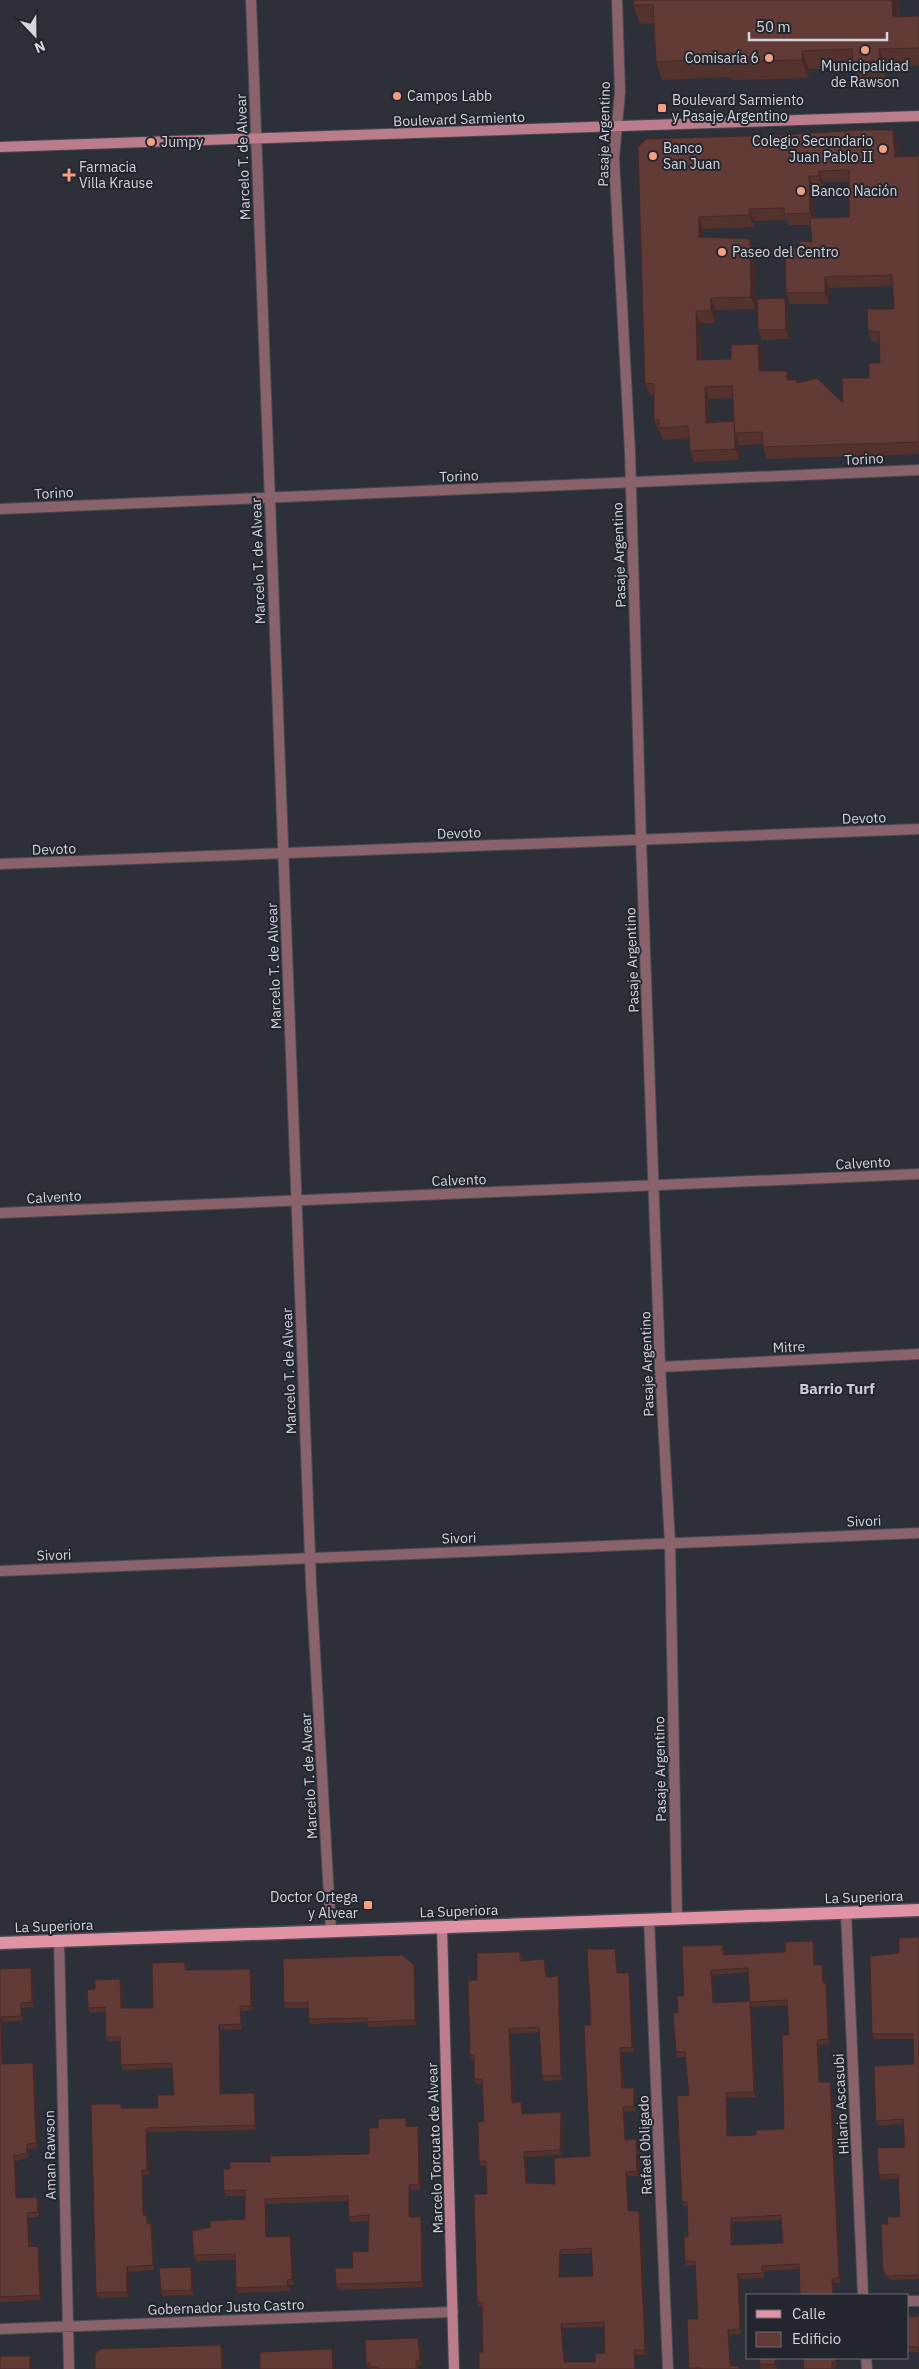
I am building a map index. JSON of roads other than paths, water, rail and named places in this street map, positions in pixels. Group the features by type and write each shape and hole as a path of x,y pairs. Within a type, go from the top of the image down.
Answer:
{"main road":[{"name":"La Superiora","path":"0,1943 919,1910"}],"street":[{"name":"Marcelo T. de Alvear","path":"250,0 257,139 310,1558 331,1931"},
{"name":"Pasaje Argentino","path":"617,0 620,92 614,158 631,483 640,840 660,1367 670,1543 677,1918"},
{"name":"Boulevard Sarmiento","path":"0,147 617,128 919,116"},
{"name":"Torino","path":"0,509 919,470"},
{"name":"Devoto","path":"0,864 919,829"},
{"name":"Calvento","path":"0,1214 296,1199 919,1174"},
{"name":"Mitre","path":"660,1367 919,1354"},
{"name":"Sivori","path":"0,1571 919,1533"},
{"name":"Hilario Ascasubi","path":"846,1912 864,2294"},
{"name":"Rafael Obligado","path":"649,1920 668,2369"},
{"name":"Marcelo Torcuato de Alvear","path":"442,1927 454,2369"},
{"name":"Aman Rawson","path":"59,1941 69,2369"},
{"name":"Gobernador Justo Castro","path":"0,2329 453,2312"}],"place":[{"name":"Municipalidad de Rawson","path":"865,50"},
{"name":"Comisaría 6","path":"769,58"},
{"name":"Campos Labb","path":"397,96"},
{"name":"Boulevard Sarmiento y Pasaje Argentino","path":"662,108"},
{"name":"Jumpy","path":"151,142"},
{"name":"Colegio Secundario Juan Pablo II","path":"883,149"},
{"name":"Banco San Juan","path":"653,156"},
{"name":"Farmacia Villa Krause","path":"69,175"},
{"name":"Banco Nación","path":"801,191"},
{"name":"Paseo del Centro","path":"722,252"},
{"name":"Doctor Ortega y Alvear","path":"368,1905"}],"district":[{"name":"Barrio Turf","path":"837,1388"}]}
